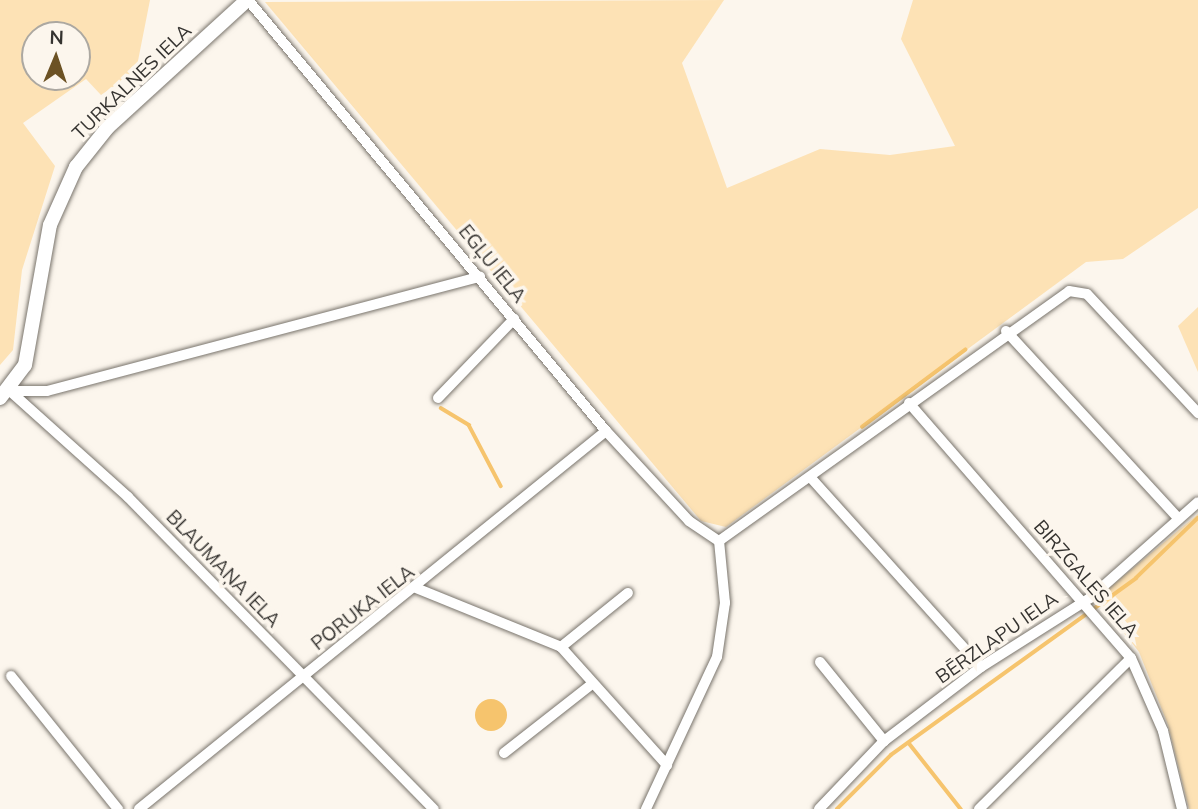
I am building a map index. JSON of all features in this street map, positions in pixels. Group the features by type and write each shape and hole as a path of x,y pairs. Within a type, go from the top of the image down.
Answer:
{"main road":[{"name":"TURKALNES IELA","path":"5,394 25,365 50,225 76,167 108,128 247,0"}],"street":[{"name":"EGĻU IELA","path":"247,0 606,431 689,521 719,541"},
{"path":"5,394 47,391 480,277"},
{"path":"646,809 717,657 725,603 719,541 811,478 1006,331 1077,289 1198,413"},
{"path":"438,398 514,319"},
{"path":"1006,331 1179,519"},
{"name":"BLAUMAŅA IELA","path":"5,394 119,489 434,809"},
{"name":"BIRZGALES IELA","path":"909,403 1131,658 1163,731 1182,809"},
{"name":"PORUKA IELA","path":"139,809 416,588 606,431"},
{"path":"811,478 981,667"},
{"name":"BĒRZLAPU IELA","path":"819,809 884,741 981,667 1084,602 1198,502"},
{"path":"416,588 561,647 667,765"},
{"path":"561,647 628,593"},
{"path":"979,809 1131,658"},
{"path":"820,662 884,741"},
{"path":"11,676 118,809"},
{"path":"504,752 592,684"}],"shaded area":[{"path":"0,0 150,0 136,71 101,95 91,84 91,21 21,21 21,91 69,91 23,123 55,166 22,270 13,350 0,365"},
{"path":"724,0 682,63 727,188 820,149 890,155 955,146 901,39 913,0 1198,0 1198,208 1123,259 1086,262 726,527 701,521 265,2"},
{"path":"1198,307 1198,372 1178,326"},
{"path":"1198,514 1198,809 1189,809 1168,725 1139,652 1097,598"},
{"path":"491,699 503,703 507,715 503,727 491,731 479,727 475,715 479,703"}],"waterway":[{"path":"862,427 965,350"},
{"path":"441,408 469,425 501,486"},
{"path":"837,809 891,755 1136,578 1198,518"},
{"path":"909,743 961,809"}]}
